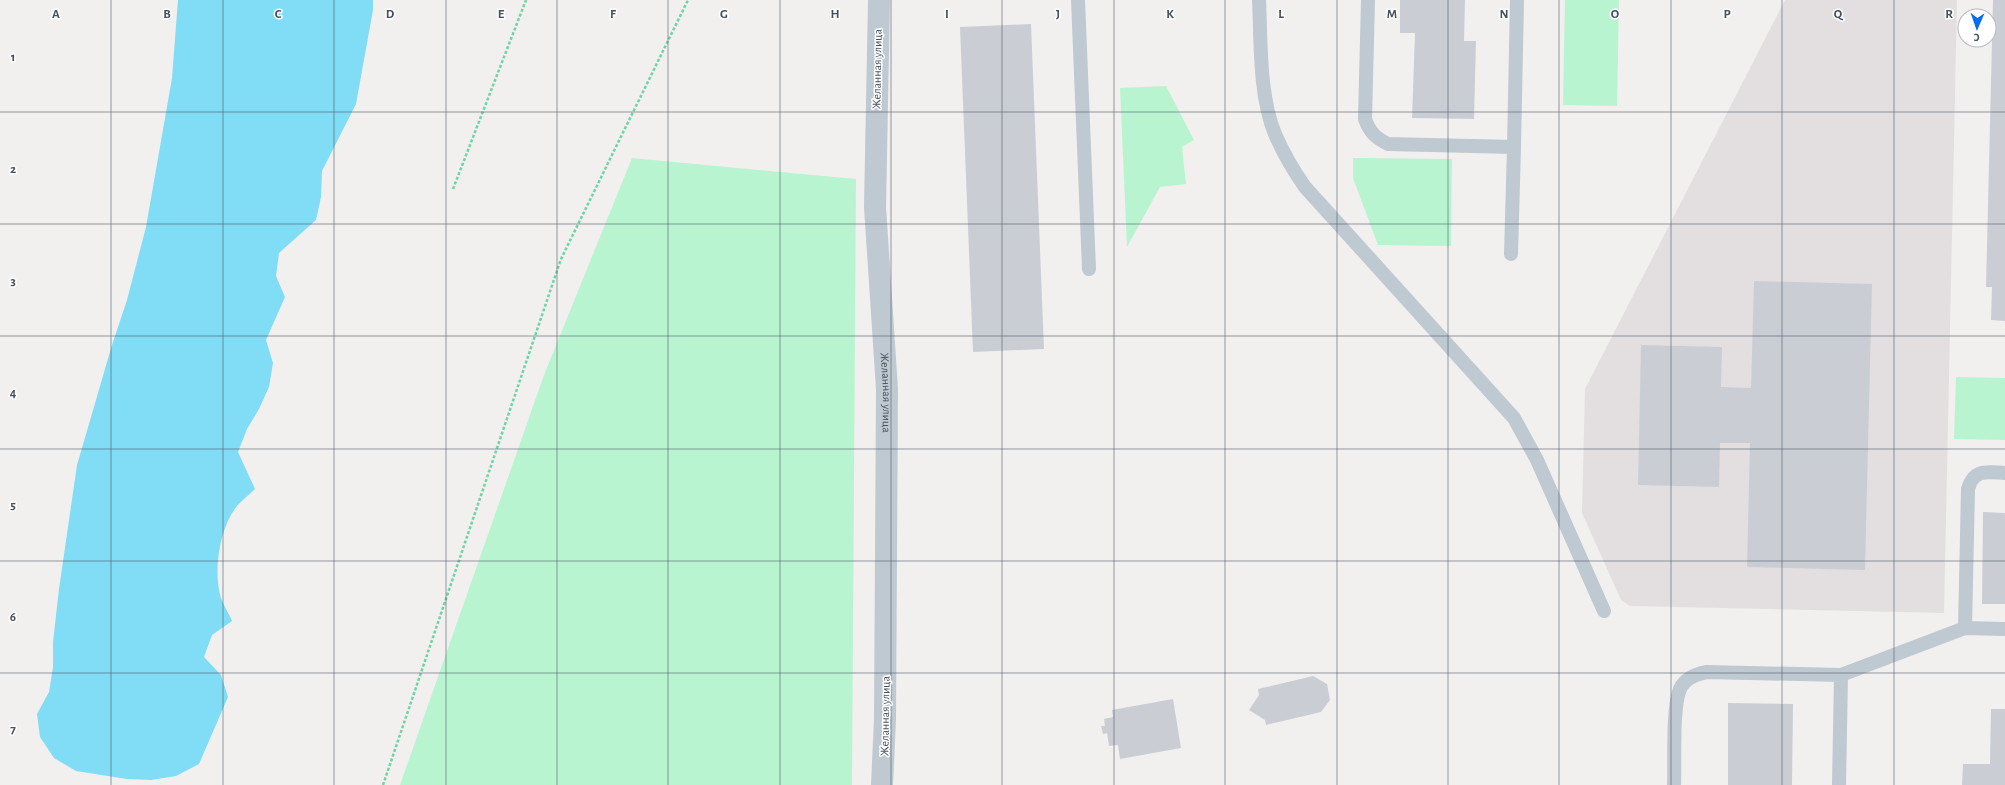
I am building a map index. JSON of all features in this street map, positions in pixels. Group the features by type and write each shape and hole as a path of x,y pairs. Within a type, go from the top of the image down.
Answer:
{"street":[{"name":"Желанная улица","path":"879,0 875,207 887,389 885,719 882,785"}],"lane":[{"path":"1078,0 1089,269"},
{"path":"1259,0 1264,78 1269,115 1274,133 1287,160 1305,187 1514,418 1537,460 1604,611"},
{"path":"1368,0 1365,120 1369,129 1376,138 1388,144 1514,147"},
{"path":"1511,254 1517,0"},
{"path":"1965,628 1968,489 1970,480 1983,472 2005,473"},
{"path":"1674,785 1676,702 1680,688 1686,680 1695,674 1707,672 1841,675 1965,628 2005,629"},
{"path":"1839,785 1841,675"}],"path":[{"path":"453,189 526,0"},
{"path":"383,785 561,259 688,0"}],"shaded area":[{"path":"1785,0 1957,0 1944,613 1630,606 1621,600 1582,513 1585,389"}],"green space":[{"path":"1565,0 1619,0 1617,106 1563,105"},
{"path":"1166,86 1194,140 1182,147 1186,184 1160,187 1127,247 1120,88"},
{"path":"632,158 856,179 852,785 400,785 544,375"},
{"path":"1353,158 1452,159 1451,246 1378,245 1353,178"},
{"path":"1956,377 2005,378 2005,440 1954,439"}],"water":[{"path":"178,0 373,0 373,10 356,104 322,171 321,197 316,220 279,253 276,276 285,297 266,340 273,363 269,387 259,409 247,429 238,452 255,489 237,506 231,515 219,550 218,576 221,598 232,621 212,635 204,657 221,675 228,697 199,764 176,776 151,780 127,779 76,771 54,758 40,737 37,714 49,692 53,667 53,642 59,589 77,465 112,345 127,300 146,227 172,78"}],"building":[{"path":"1400,0 1465,0 1464,41 1476,41 1474,119 1412,118 1415,33 1400,33"},
{"path":"1993,0 2005,0 2005,321 1991,320 1992,287 1986,287 1992,48 1997,48 1997,8 1993,8"},
{"path":"1031,24 1044,349 973,352 960,27"},
{"path":"1754,281 1872,284 1865,570 1747,567 1750,443 1720,443 1719,487 1638,485 1641,345 1722,347 1721,387 1751,388"},
{"path":"1983,512 2005,513 2005,604 1982,604"},
{"path":"1313,676 1327,684 1330,700 1321,712 1266,725 1265,720 1249,710 1259,695 1258,689"},
{"path":"1173,699 1181,748 1120,759 1118,745 1109,746 1107,733 1103,734 1101,726 1105,726 1104,719 1113,717 1112,710"},
{"path":"1728,703 1793,704 1792,785 1728,785"},
{"path":"1991,709 2005,709 2005,785 1962,785 1963,764 1990,764"}]}
